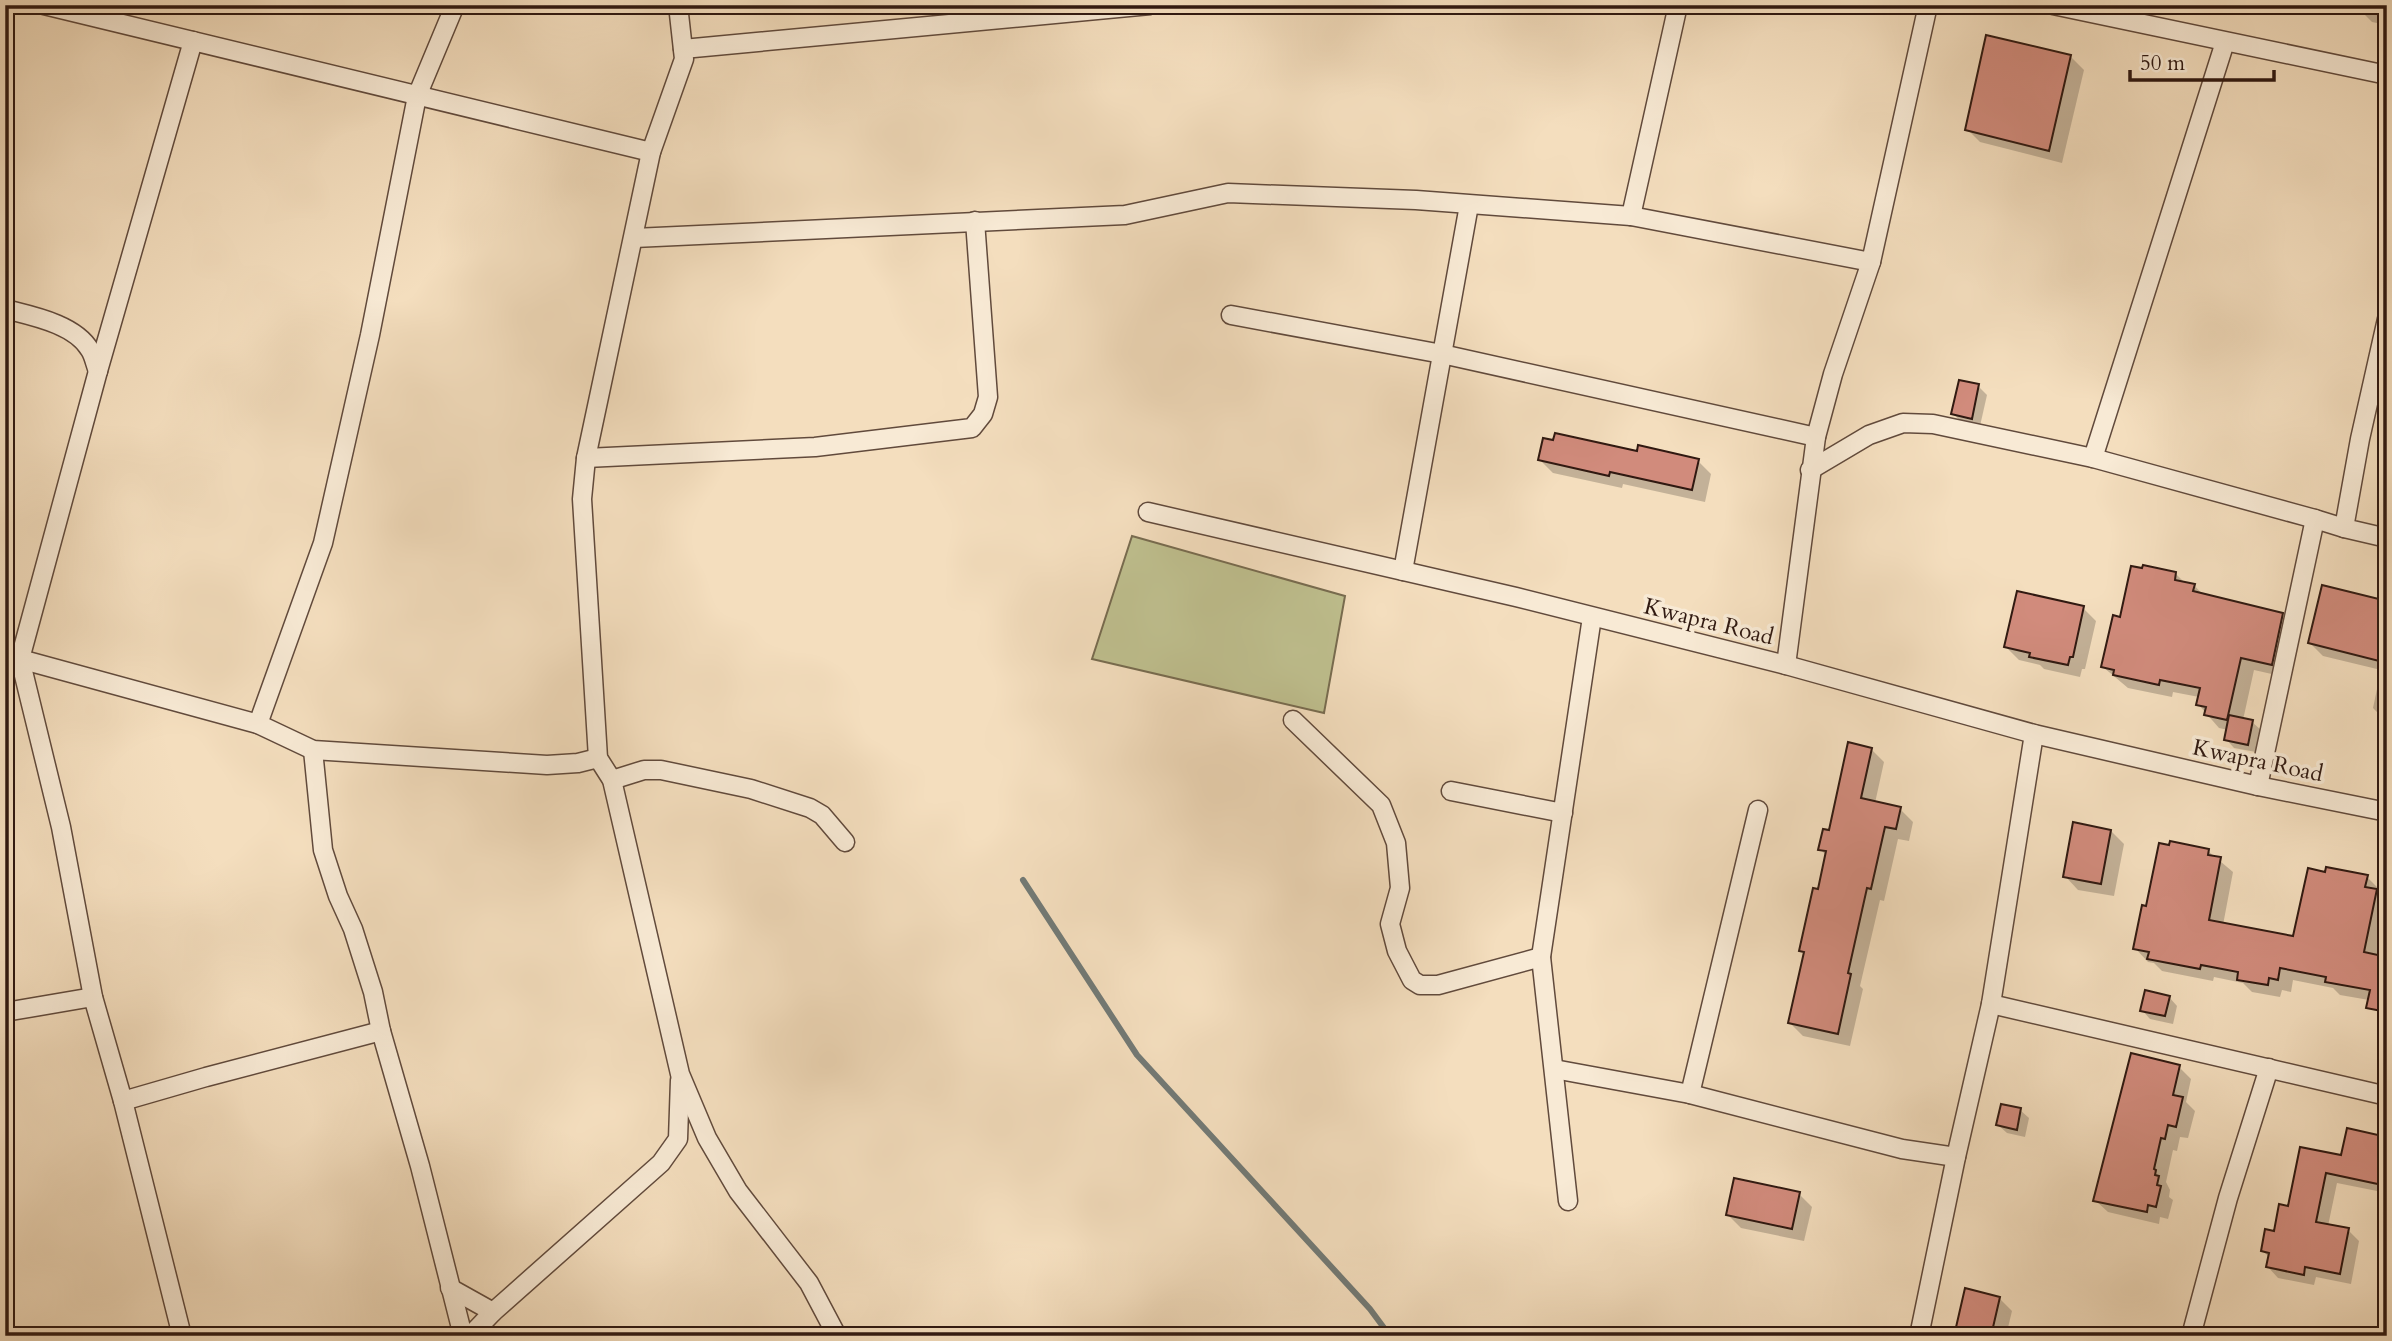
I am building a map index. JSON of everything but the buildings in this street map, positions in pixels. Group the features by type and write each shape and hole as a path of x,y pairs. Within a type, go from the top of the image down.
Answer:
{"street":[{"path":"44,5 651,152"},
{"path":"258,724 323,543 370,335 417,96 456,5"},
{"path":"678,5 684,59 651,152 586,457 582,499 598,758 612,780 680,1074 707,1138 738,1191 809,1283 837,1336"},
{"path":"683,49 1150,5"},
{"path":"1631,216 1678,5"},
{"path":"1786,665 1815,437 1871,262 1928,5"},
{"path":"2053,5 2387,75"},
{"path":"182,1336 123,1101 93,997 61,827 13,659 193,41"},
{"path":"2093,458 2225,42"},
{"path":"634,238 1125,215 1228,193 1416,200 1631,216 1871,262"},
{"path":"1403,571 1469,205"},
{"path":"586,457 815,446 972,428 983,414 988,397 975,221"},
{"path":"5,310 47,321 77,334 90,349 98,371"},
{"path":"1231,315 1442,354 1815,437"},
{"path":"2344,528 2360,439 2387,319"},
{"path":"1810,470 1869,435 1903,423 1933,424 2093,458 2387,538"},
{"name":"Kwapra Road","path":"1148,513 1403,571 1786,665 2034,734 2258,786 2387,812"},
{"path":"2258,786 2315,519"},
{"path":"1568,1201 1541,957 1592,617"},
{"path":"13,659 258,724 313,750 547,765 578,763 598,758"},
{"path":"1293,720 1381,805 1396,843 1400,888 1390,924 1397,951 1412,980 1420,985 1438,985 1541,957"},
{"path":"1919,1336 1991,1004 2034,734"},
{"path":"313,750 323,850 373,992 381,1031 420,1166 463,1336"},
{"path":"612,780 644,770 661,770 751,789 810,808 822,815 845,842"},
{"path":"1451,790 1563,813"},
{"path":"1689,1094 1758,810"},
{"path":"5,1012 93,997"},
{"path":"1991,1004 2387,1096"},
{"path":"123,1101 381,1031"},
{"path":"2191,1336 2228,1198 2269,1068"},
{"path":"1554,1069 1689,1094 1902,1149 1956,1157"},
{"path":"470,1336 493,1312 661,1163 678,1139 680,1074"},
{"path":"450,1288 493,1312"}],"green space":[{"path":"1132,536 1345,596 1324,713 1092,659"}],"waterway":[{"path":"1023,880 1137,1055 1370,1309 1390,1336"}]}
